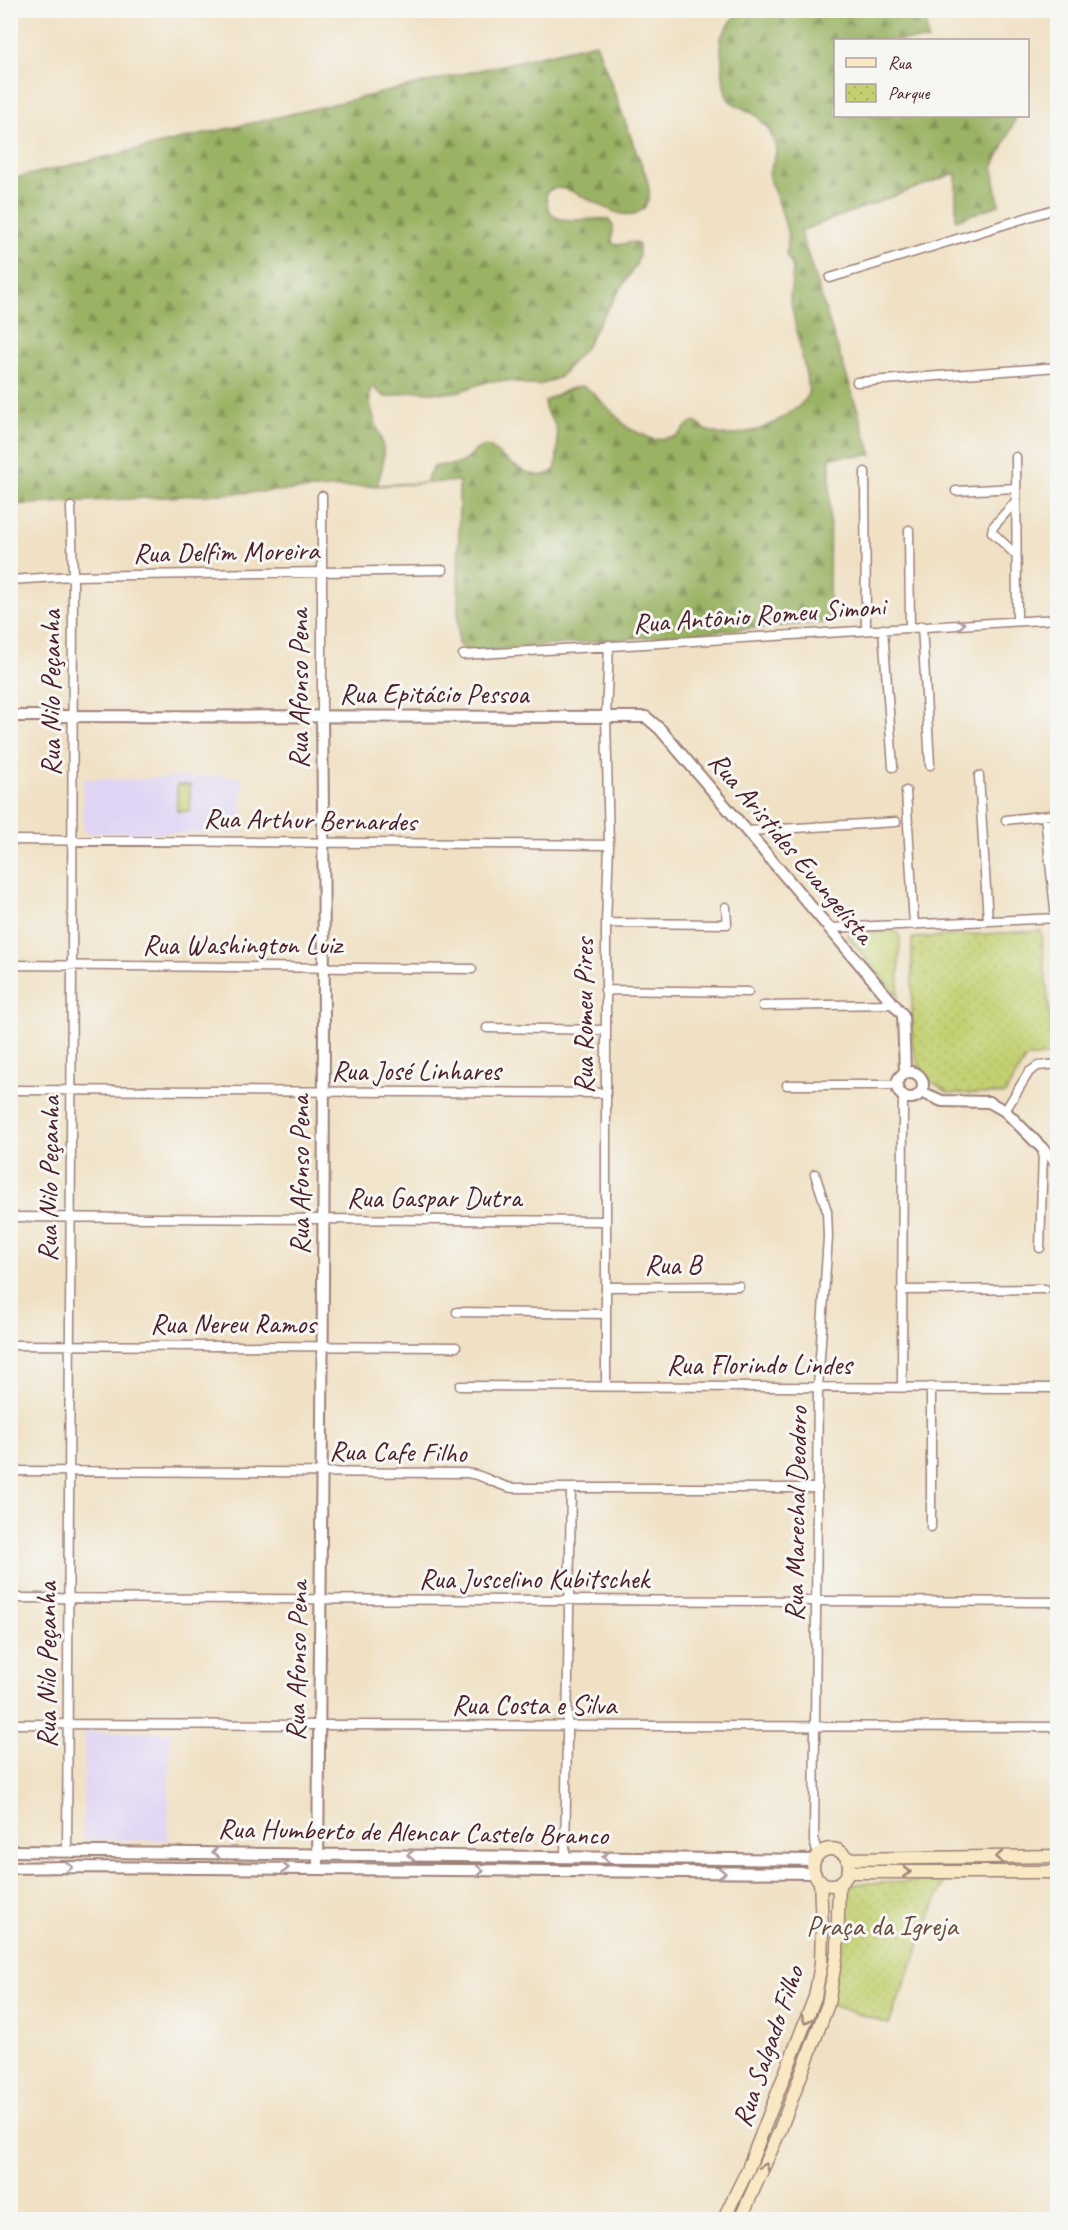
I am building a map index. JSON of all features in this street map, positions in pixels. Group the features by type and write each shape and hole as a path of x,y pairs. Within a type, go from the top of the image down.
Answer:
{"main road":[{"path":"834,1849 842,1852 847,1859 848,1872 839,1883 831,1885 817,1877 817,1858 825,1850 834,1849"},
{"path":"847,1859 1058,1856"},
{"path":"848,1872 1058,1872"},
{"name":"Rua Salgado Filho","path":"723,2220 738,2192 815,1997 821,1964 822,1927 817,1877"},
{"name":"Rua Salgado Filho","path":"740,2220 765,2167 828,2004 837,1951 839,1883"},
{"path":"818,1982 832,1985"},
{"path":"791,2061 804,2067"}],"street":[{"path":"830,278 1058,208"},
{"path":"857,382 1058,368"},
{"path":"1016,457 1017,621"},
{"path":"865,472 866,630"},
{"path":"956,491 1016,488"},
{"name":"Rua Afonso Pena","path":"318,1869 324,967 322,496"},
{"path":"1016,501 993,527 992,532 1016,555"},
{"name":"Rua Nilo Peçanha","path":"67,1851 73,840 71,507"},
{"path":"909,530 910,627"},
{"name":"Rua Delfim Moreira","path":"10,580 73,576 443,570"},
{"name":"Rua Antônio Romeu Simoni","path":"463,655 1058,619"},
{"path":"922,626 930,765"},
{"path":"883,629 893,767"},
{"name":"Rua Romeu Pires","path":"606,1386 605,990 609,845 606,716 609,645"},
{"name":"Rua Epitácio Pessoa","path":"10,716 641,715"},
{"name":"Rua Aristides Evangelista","path":"641,715 650,719 660,729 903,1014 906,1072"},
{"path":"979,776 988,921"},
{"path":"906,791 914,925"},
{"path":"1006,820 1058,814"},
{"path":"830,928 1057,918 1046,816"},
{"path":"748,831 897,822"},
{"name":"Rua Arthur Bernardes","path":"10,840 609,845"},
{"path":"606,923 727,924 726,907"},
{"name":"Rua Washington Luiz","path":"10,965 472,969"},
{"path":"605,990 748,992"},
{"path":"763,1006 895,1004"},
{"path":"487,1028 606,1030"},
{"path":"1005,1111 1029,1071 1038,1066 1058,1064"},
{"path":"902,1387 903,1096 897,1085 899,1077 906,1072 914,1072 921,1076 923,1084 921,1092 915,1097 903,1096"},
{"path":"787,1085 897,1085"},
{"name":"Rua José Linhares","path":"10,1090 606,1093"},
{"path":"921,1092 942,1101 989,1102 1005,1111 1058,1164"},
{"path":"1040,1248 1043,1151"},
{"name":"Rua Marechal Deodoro","path":"815,1174 827,1211 828,1237 818,1387 814,1841 817,1858"},
{"name":"Rua Gaspar Dutra","path":"10,1216 606,1221"},
{"name":"Rua B","path":"606,1287 739,1286"},
{"path":"901,1290 1045,1289"},
{"path":"457,1312 606,1314"},
{"name":"Rua Nereu Ramos","path":"10,1345 456,1347"},
{"name":"Rua Florindo Lindes","path":"460,1386 1058,1388"},
{"path":"931,1387 931,1527"},
{"name":"Rua Cafe Filho","path":"10,1471 466,1473 482,1476 496,1484 512,1488 818,1488"},
{"path":"565,1872 571,1488"},
{"name":"Rua Juscelino Kubitschek","path":"10,1598 1058,1602"},
{"name":"Rua Costa e Silva","path":"10,1724 1058,1727"},
{"name":"Rua Humberto de Alencar Castelo Branco","path":"10,1851 817,1858"},
{"name":"Rua Humberto de Alencar Castelo Branco","path":"10,1868 318,1869 817,1877"}],"shaded area":[{"path":"242,777 242,833 87,833 83,829 83,779"},
{"path":"85,1732 170,1732 168,1840 86,1840 83,1837"}],"green space":[{"path":"738,11 925,11 928,39 834,39 834,117 1017,117 993,168 999,205 956,220 956,173 800,231 872,455 830,457 829,622 469,652 458,644 459,481 427,483 428,475 434,467 460,463 477,449 485,447 490,447 522,470 532,474 549,474 556,468 558,439 554,423 545,408 545,401 569,389 583,386 628,428 654,440 677,436 690,423 695,422 708,431 723,435 758,430 774,423 806,399 809,389 790,299 793,270 786,255 788,234 769,174 776,153 775,144 768,128 756,115 731,102 724,85 720,39"},
{"path":"596,43 646,176 649,198 643,209 633,214 620,214 579,195 555,188 546,193 548,206 552,214 567,220 608,219 613,226 612,243 617,245 634,242 639,245 636,265 587,345 560,377 540,385 489,381 460,391 446,393 415,391 389,397 385,397 374,388 370,389 370,404 383,453 377,485 427,483 11,505 11,179"},
{"path":"177,785 190,785 190,811 177,811"},
{"path":"893,930 900,937 898,996 846,935"},
{"path":"1041,931 1054,1055 1026,1058 1005,1094 949,1093 930,1081 920,1068 912,1045 912,938"},
{"name":"Praça da Igreja","path":"944,1881 889,2024 828,2004 843,1884"}]}
